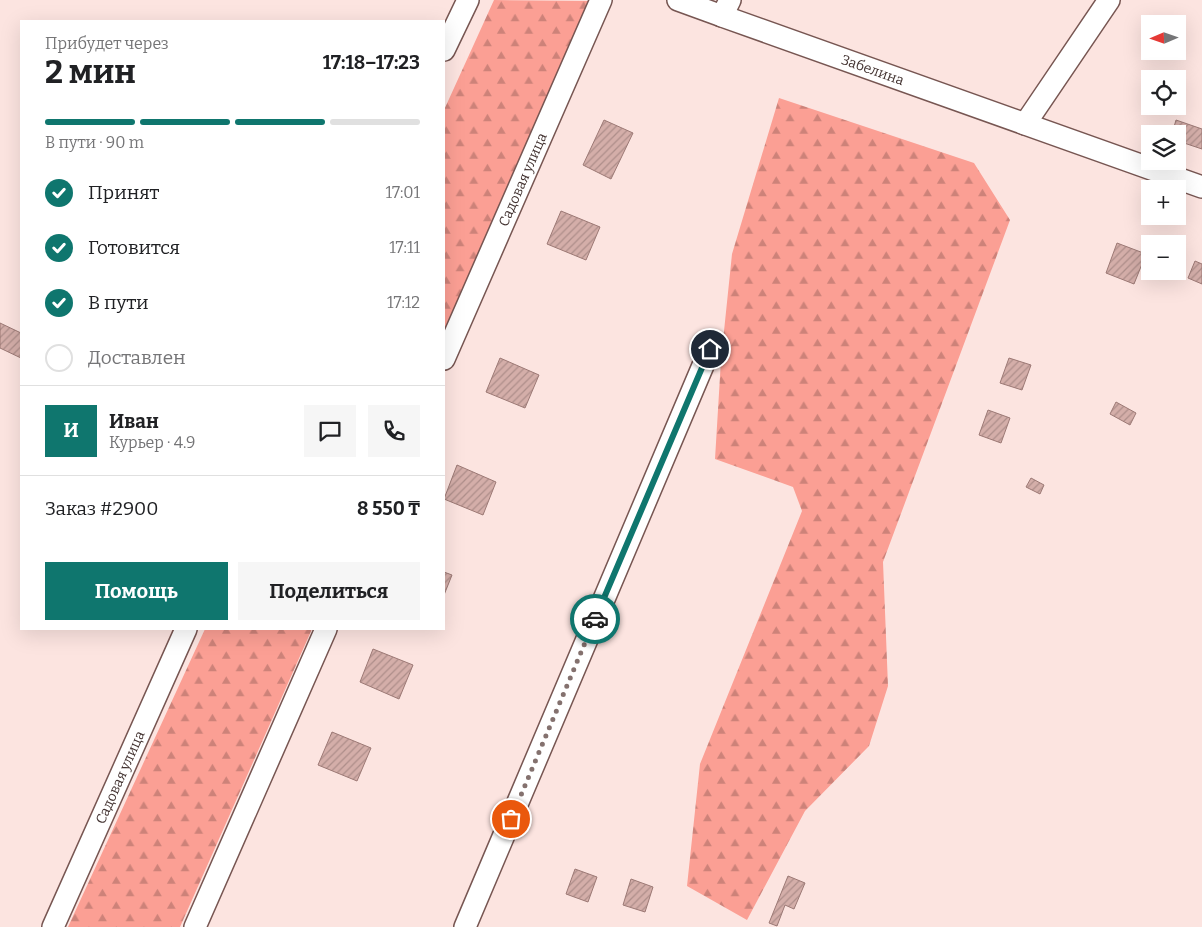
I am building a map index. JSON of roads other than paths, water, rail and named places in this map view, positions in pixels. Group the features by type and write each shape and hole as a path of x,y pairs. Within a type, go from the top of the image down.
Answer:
{"street":[{"path":"445,48 468,0"},
{"name":"Садовая улица","path":"445,357 601,0"},
{"path":"678,0 726,8"},
{"path":"1025,124 1110,0"},
{"name":"Забелина","path":"726,8 1025,124 1202,187"},
{"path":"465,927 710,349"},
{"name":"Садовая улица","path":"53,927 186,630"},
{"path":"195,927 326,630"}]}
